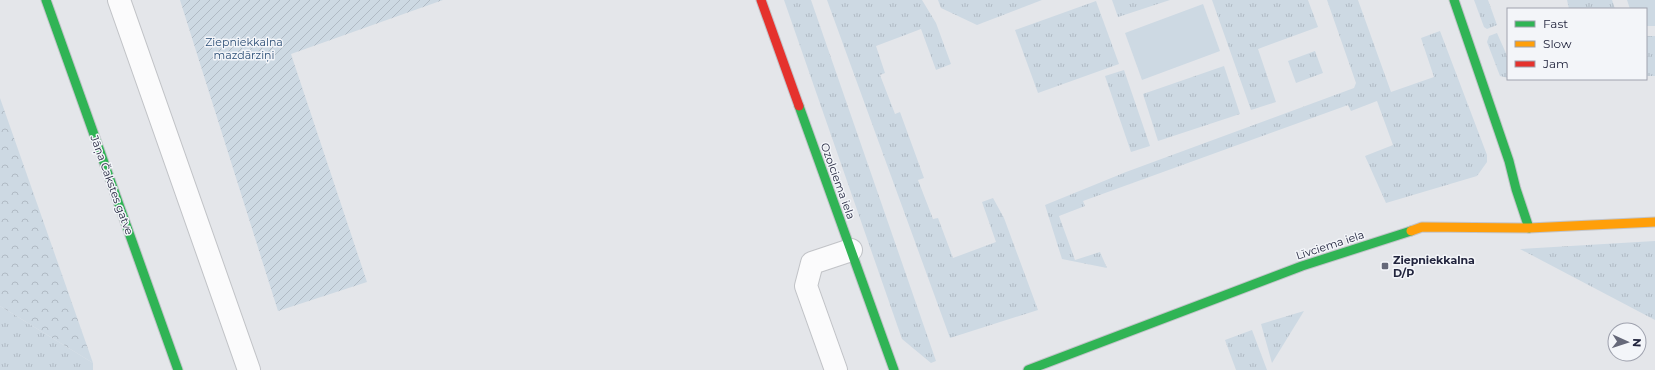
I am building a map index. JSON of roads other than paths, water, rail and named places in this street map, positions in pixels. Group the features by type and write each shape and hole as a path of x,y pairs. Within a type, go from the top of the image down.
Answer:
{"street":[{"name":"Jāņa Čakstes gatve","path":"46,0 178,370"},
{"path":"119,0 249,370"},
{"name":"Ozolciema iela","path":"761,0 894,370"},
{"path":"1454,0 1509,161 1516,189 1529,228"},
{"name":"Līvciema iela","path":"1028,370 1302,266 1422,227 1529,228 1655,222"},
{"path":"836,370 806,286 812,263 851,250"}],"place":[{"name":"Ziepniekkalna D/P","path":"1385,266"}],"park label":[{"name":"Ziepniekkalna mazdārziņi","path":"244,48"}]}
